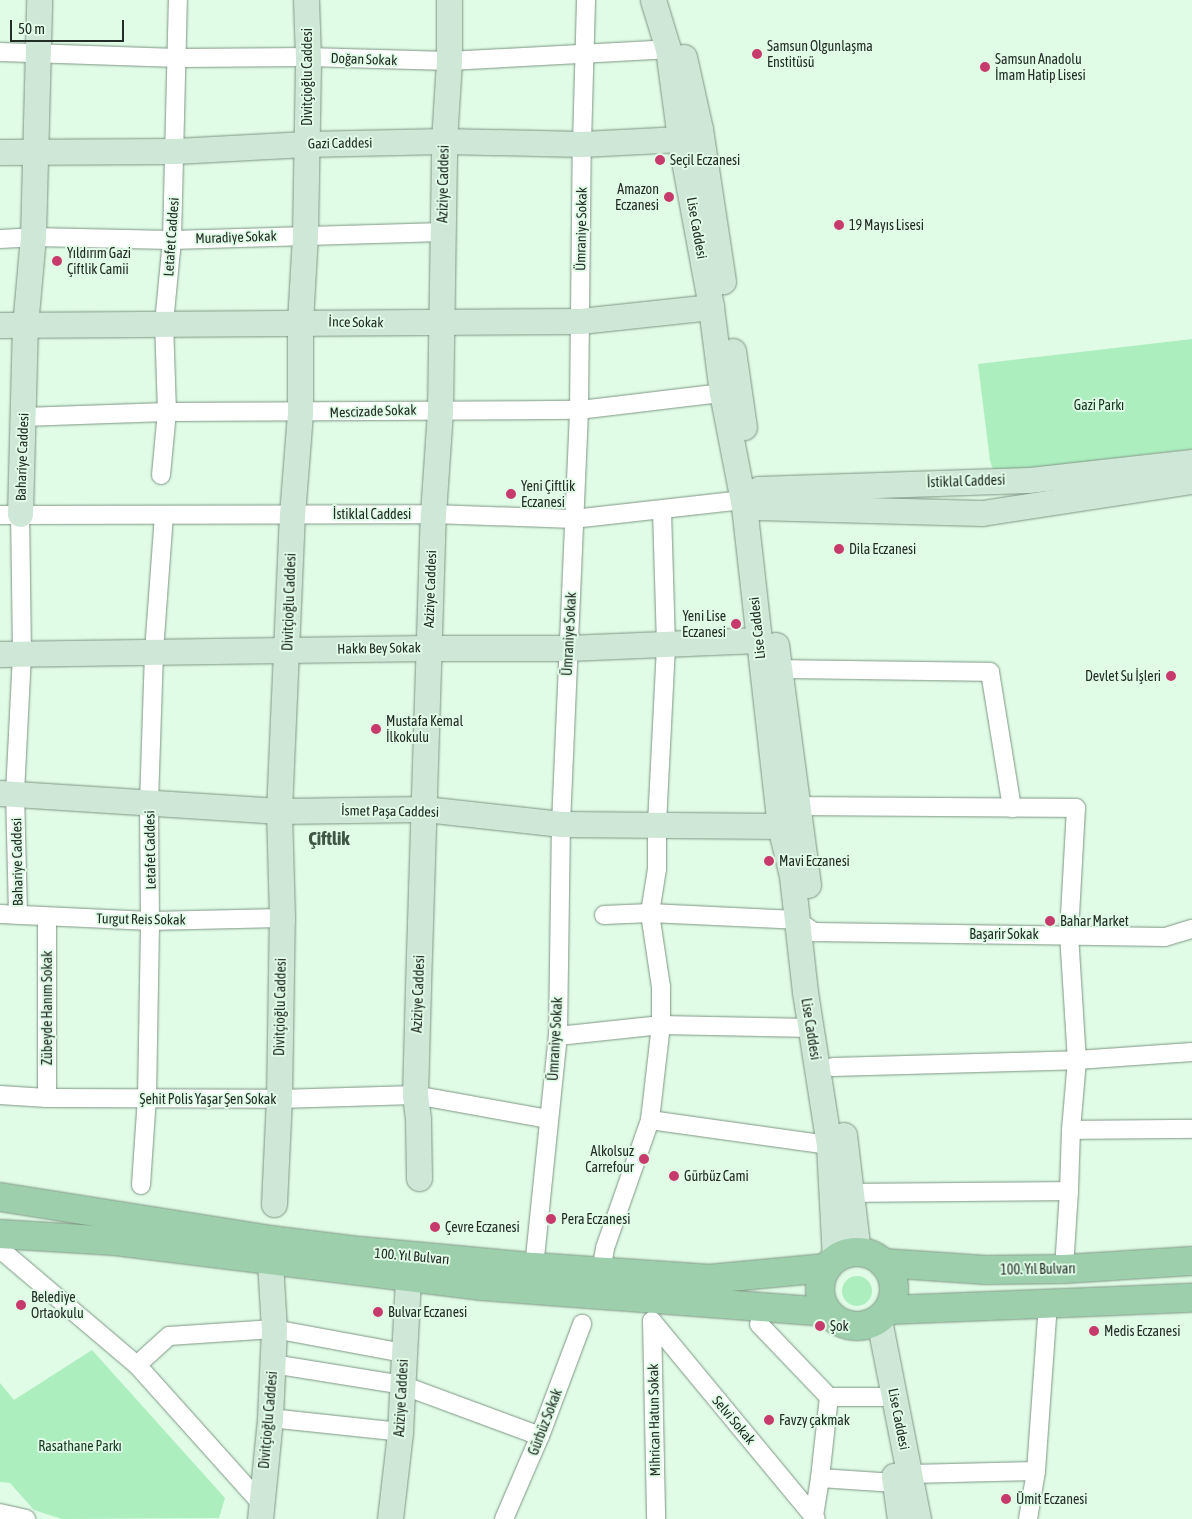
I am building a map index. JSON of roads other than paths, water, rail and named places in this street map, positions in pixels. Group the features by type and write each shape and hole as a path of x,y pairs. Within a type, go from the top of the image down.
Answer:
{"main road":[{"name":"100. Yıl Bulvarı","path":"0,1197 270,1240 360,1251 534,1267 708,1279 840,1260"},
{"name":"100. Yıl Bulvarı","path":"0,1234 115,1241 482,1286 827,1312"},
{"path":"877,1319 895,1293 894,1280 884,1263 870,1254 840,1260 821,1279 819,1291 822,1304 827,1312 838,1322 850,1326 877,1319 1048,1303 1192,1298"},
{"name":"100. Yıl Bulvarı","path":"884,1263 986,1270 1064,1269 1192,1261"}],"street":[{"name":"Bahariye Caddesi","path":"18,915 8,793 11,654 10,514 23,417 26,326 33,238 39,0"},
{"name":"Letafet Caddesi","path":"161,474 167,412 164,323 172,240 178,0"},
{"name":"Divitçioğlu Caddesi","path":"274,1204 279,1099 282,918 280,811 292,515 300,414 300,322 305,235 308,57 306,0"},
{"name":"Aziziye Caddesi","path":"419,1178 418,1119 415,1095 425,809 428,648 433,514 440,410 440,324 444,142 449,61 449,0"},
{"name":"Ümraniye Sokak","path":"534,1267 558,1036 561,824 568,648 575,543 573,519 579,410 582,144 586,0"},
{"name":"Lise Caddesi","path":"653,0 668,49 680,139 711,307 722,393 751,500 759,640 780,826 805,926 820,998 833,1067 852,1193 840,1260"},
{"name":"Lise Caddesi","path":"671,0 708,176 751,500 779,669 798,806 811,1028 830,1145 840,1260"},
{"name":"Doğan Sokak","path":"0,52 178,58 308,57 449,61 668,49"},
{"name":"Gazi Caddesi","path":"0,152 34,150 175,152 306,144 444,142 582,144 680,139"},
{"name":"Muradiye Sokak","path":"0,239 172,240 443,232"},
{"name":"İnce Sokak","path":"0,325 300,322 440,324 580,321 711,307"},
{"name":"Mescizade Sokak","path":"23,417 167,412 300,414 440,410 579,410 722,393"},
{"name":"İstiklal Caddesi","path":"10,514 433,514 573,519 751,500 1028,480 1192,462"},
{"name":"İstiklal Caddesi","path":"751,500 982,513 1192,481"},
{"path":"601,1271 605,1248 650,1120 661,1025 661,987 650,913 656,869 656,824 666,645 662,510"},
{"name":"Letafet Caddesi","path":"141,1185 147,1098 150,922 149,803 154,651 164,515"},
{"name":"Hakkı Bey Sokak","path":"11,654 428,648 568,648 759,640"},
{"path":"779,669 990,672 1012,808"},
{"name":"İsmet Paşa Caddesi","path":"8,793 280,811 425,809 561,824 780,826"},
{"path":"798,806 1076,808 1069,934 1077,1060 1070,1130 1070,1191 1064,1269"},
{"name":"Başarir Sokak","path":"604,915 650,913 805,926 1069,934 1106,938 1164,937 1192,929"},
{"name":"Turgut Reis Sokak","path":"0,914 150,922 282,918"},
{"name":"Zübeyde Hanım Sokak","path":"47,917 47,1098"},
{"path":"558,1036 661,1025 811,1028"},
{"path":"833,1067 1077,1060 1192,1052"},
{"name":"Şehit Polis Yaşar Şen Sokak","path":"0,1095 47,1098 279,1099 415,1095 549,1119"},
{"path":"650,1120 830,1145"},
{"path":"1070,1130 1192,1129"},
{"path":"852,1193 1070,1191"},
{"path":"0,1249 137,1365 261,1511"},
{"name":"Divitçioğlu Caddesi","path":"261,1511 273,1364 274,1330 270,1261"},
{"name":"Aziziye Caddesi","path":"390,1519 400,1432 408,1277"},
{"path":"1028,1519 1036,1471 1048,1303"},
{"name":"Lise Caddesi","path":"877,1319 882,1398 903,1479 918,1519"},
{"name":"Lise Caddesi","path":"877,1319 903,1479 900,1519"},
{"name":"Selvi Sokak","path":"652,1321 815,1517"},
{"name":"Mihrican Hatun Sokak","path":"652,1321 656,1519"},
{"name":"Gürbüz Sokak","path":"504,1519 540,1436 582,1324"},
{"path":"759,1324 830,1397 882,1398"},
{"path":"137,1365 170,1336 274,1330 403,1353"},
{"path":"273,1364 402,1385 540,1436"},
{"path":"815,1517 830,1397"},
{"path":"270,1418 400,1432"},
{"path":"820,1478 903,1479 1036,1471"},
{"path":"0,1513 26,1519"}],"place":[{"name":"Samsun Olgunlaşma Enstitüsü","path":"757,54"},
{"name":"Samsun Anadolu İmam Hatip Lisesi","path":"985,67"},
{"name":"Seçil Eczanesi","path":"660,160"},
{"name":"Amazon Eczanesi","path":"669,197"},
{"name":"19 Mayıs Lisesi","path":"839,225"},
{"name":"Yıldırım Gazi Çiftlik Camii","path":"57,261"},
{"name":"Yeni Çiftlik Eczanesi","path":"511,494"},
{"name":"Dila Eczanesi","path":"839,549"},
{"name":"Yeni Lise Eczanesi","path":"736,624"},
{"name":"Devlet Su İşleri","path":"1171,676"},
{"name":"Mustafa Kemal İlkokulu","path":"376,729"},
{"name":"Mavi Eczanesi","path":"769,861"},
{"name":"Bahar Market","path":"1050,921"},
{"name":"Alkolsuz Carrefour","path":"644,1159"},
{"name":"Gürbüz Cami","path":"674,1176"},
{"name":"Pera Eczanesi","path":"551,1219"},
{"name":"Çevre Eczanesi","path":"435,1227"},
{"name":"Belediye Ortaokulu","path":"21,1305"},
{"name":"Bulvar Eczanesi","path":"378,1312"},
{"name":"Şok","path":"820,1326"},
{"name":"Medis Eczanesi","path":"1094,1331"},
{"name":"Favzy çakmak","path":"769,1420"},
{"name":"Ümit Eczanesi","path":"1006,1499"}],"district":[{"name":"Çiftlik","path":"329,839"}],"park label":[{"name":"Gazi Parkı","path":"1099,405"},
{"name":"Rasathane Parkı","path":"80,1446"}]}
